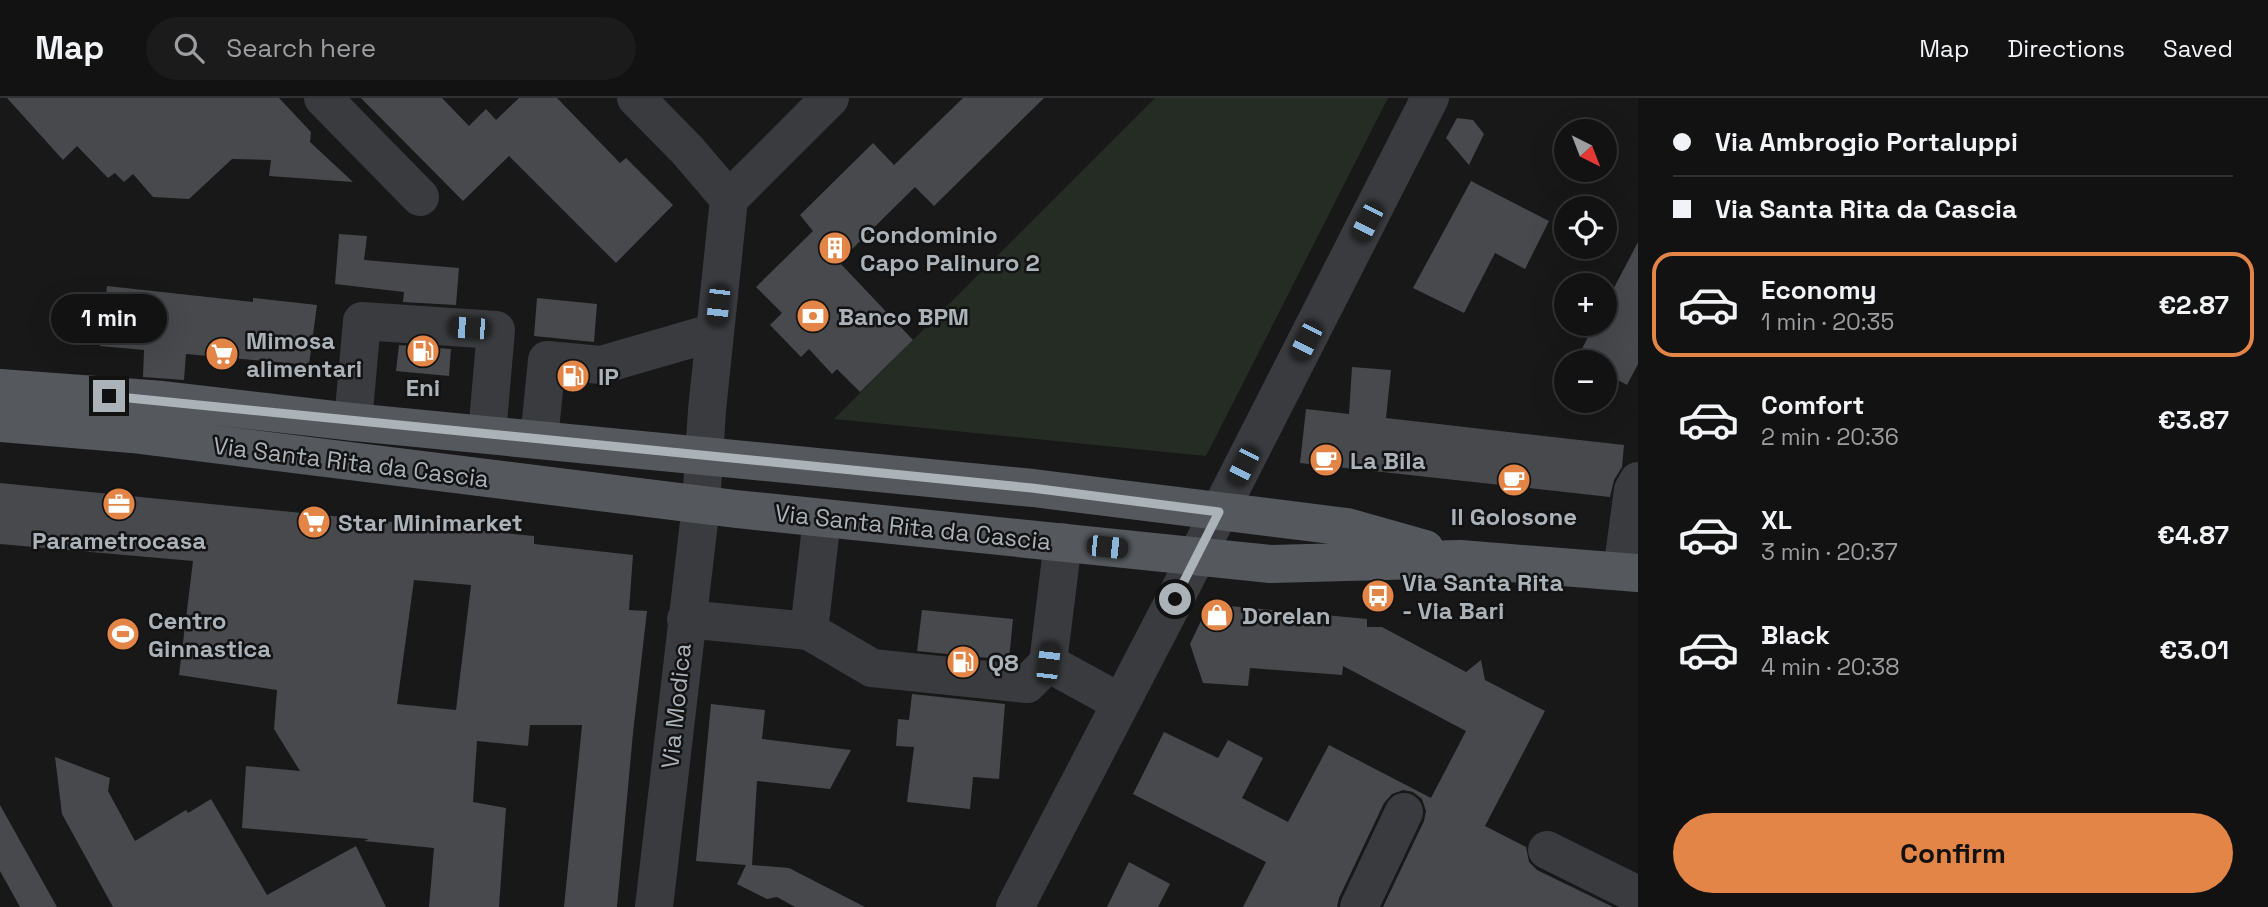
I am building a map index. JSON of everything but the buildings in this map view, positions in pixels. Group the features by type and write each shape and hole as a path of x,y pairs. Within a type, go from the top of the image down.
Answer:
{"main road":[{"name":"Via Santa Rita da Cascia","path":"0,388 163,400 353,422 1032,488 1347,527 1460,559"},
{"name":"Via Santa Rita da Cascia","path":"0,423 132,434 701,505 1271,564 1460,559 1630,572"}],"street":[{"path":"323,98 420,197"},
{"path":"636,98 688,150 729,199"},
{"path":"701,505 703,457 729,199 830,98"},
{"path":"1015,907 1198,556 1430,98"},
{"path":"353,422 362,321 496,330 487,434"},
{"path":"539,440 547,360 600,365 715,332"},
{"name":"Via Santa Rita da Cascia","path":"1630,572 1633,490 1638,481"},
{"name":"Via Modica","path":"654,907 701,505"},
{"path":"809,631 822,518"},
{"path":"686,620 809,631 872,668 1027,684 1048,663 1063,542"},
{"path":"1048,663 1121,703"},
{"path":"1359,907 1405,812"},
{"path":"1547,850 1638,895"}],"shaded area":[{"path":"1155,98 1388,98 1206,456 834,419"}],"place":[{"name":"Condominio Capo Palinuro 2","path":"835,248"},
{"name":"Banco BPM","path":"813,316"},
{"name":"Eni","path":"423,351"},
{"name":"Mimosa alimentari","path":"222,354"},
{"name":"IP","path":"573,376"},
{"name":"La Bila","path":"1326,460"},
{"name":"Il Golosone","path":"1514,480"},
{"name":"Parametrocasa","path":"119,504"},
{"name":"Star Minimarket","path":"314,522"},
{"name":"Via Santa Rita - Via Bari","path":"1378,596"},
{"name":"Dorelan","path":"1217,615"},
{"name":"Centro Ginnastica","path":"123,634"},
{"name":"Q8","path":"963,662"}],"route":[{"path":"109,396 1032,488 1219,512 1175,599"}]}
